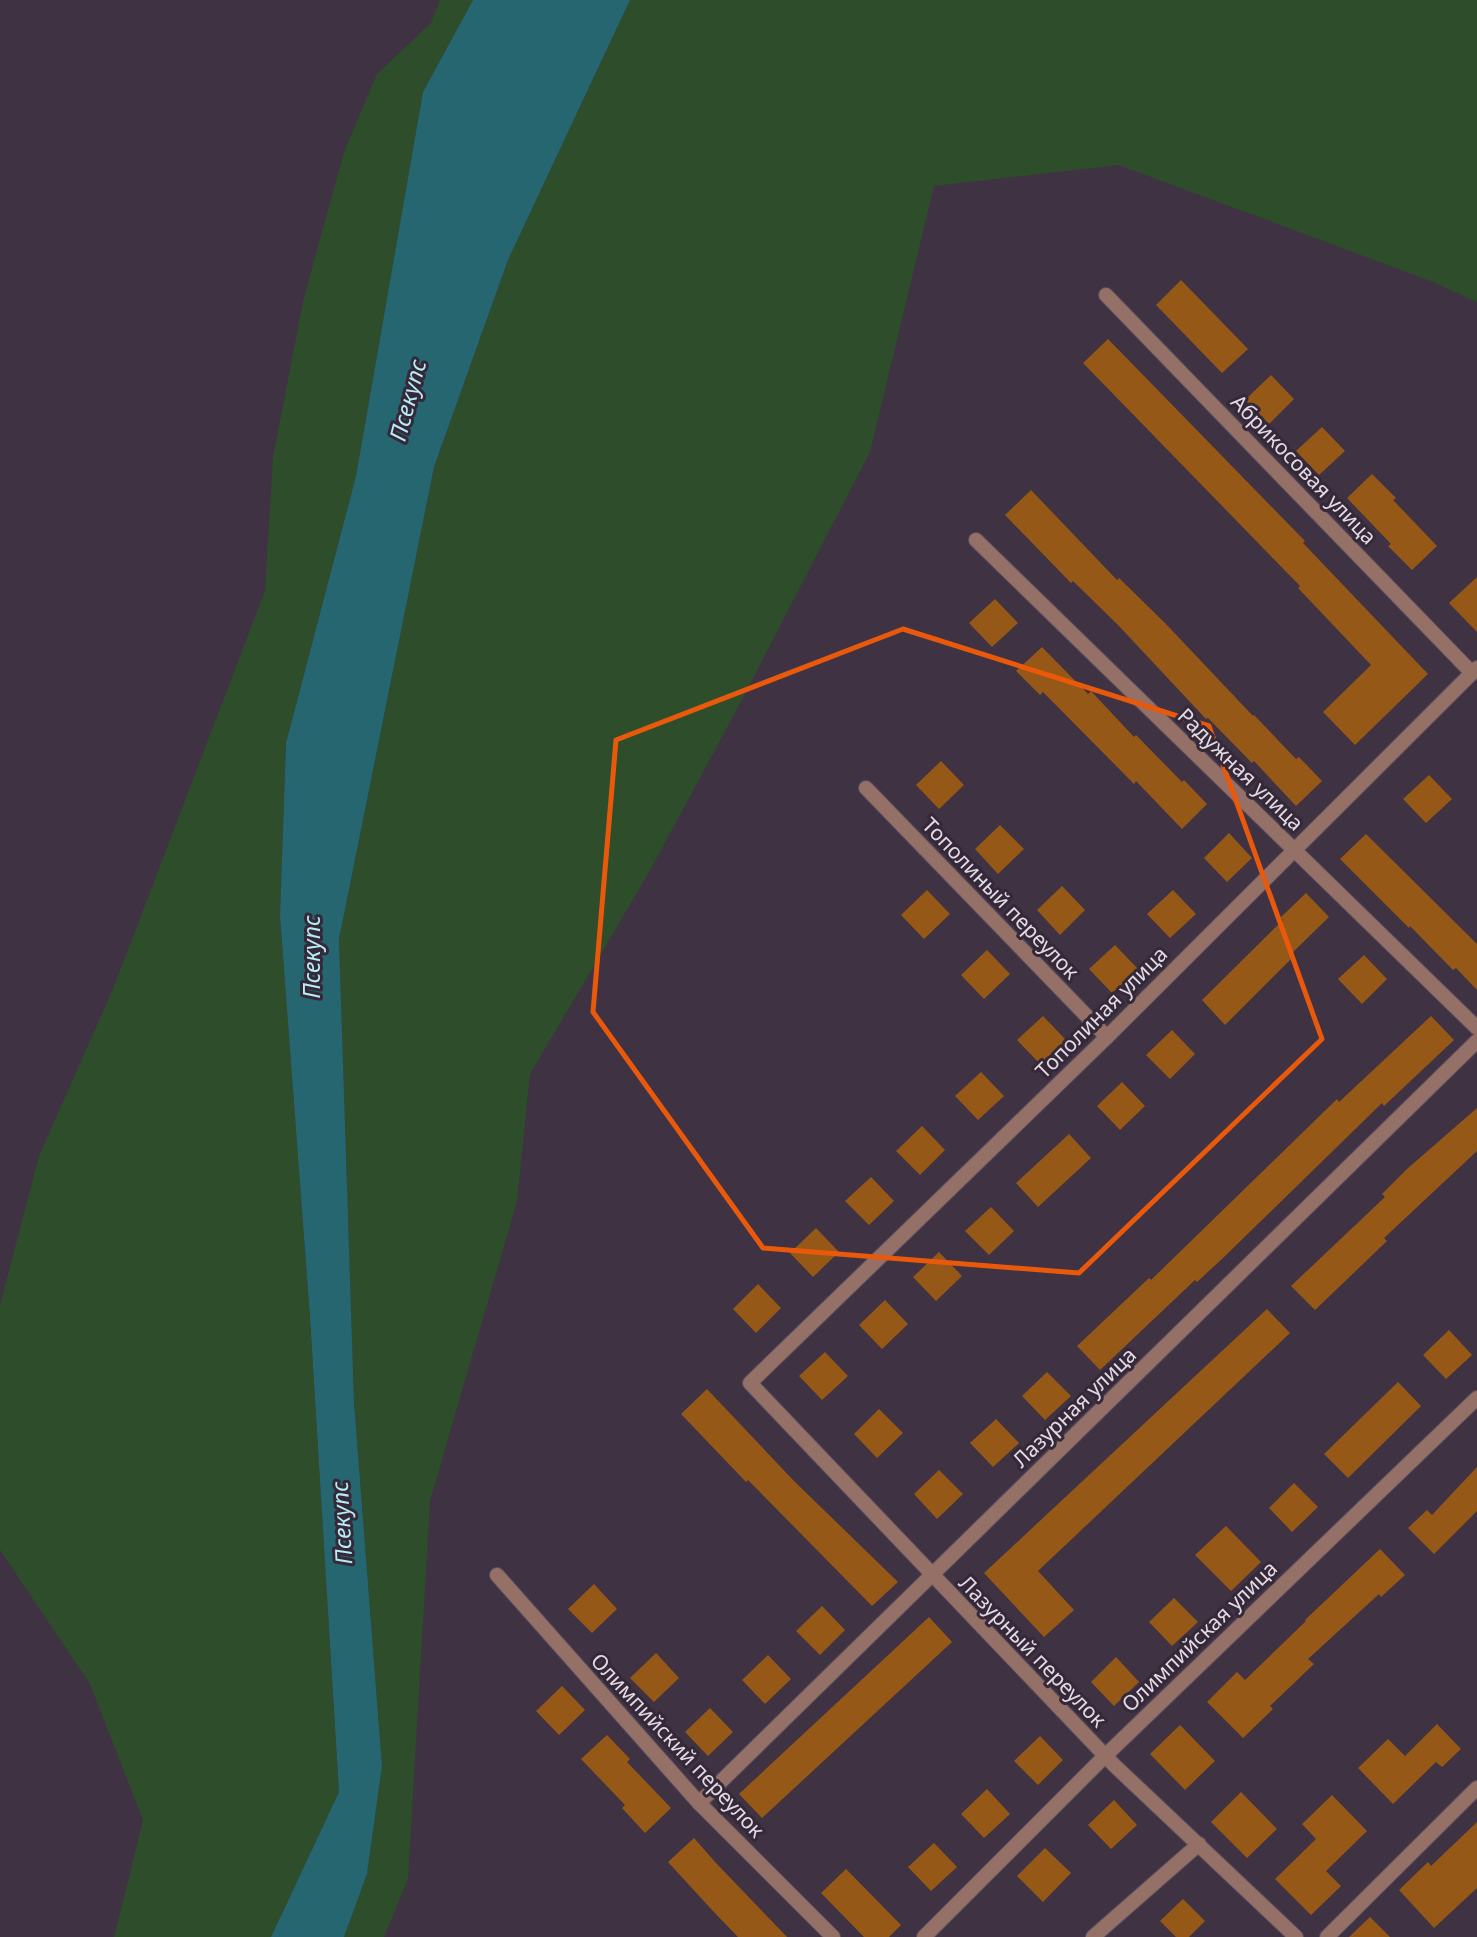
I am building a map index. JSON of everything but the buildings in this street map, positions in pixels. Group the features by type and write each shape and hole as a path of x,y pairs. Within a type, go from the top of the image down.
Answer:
{"street":[{"name":"Абрикосовая улица","path":"1105,295 1474,670"},
{"name":"Радужная улица","path":"976,540 1477,1028"},
{"name":"Тополиная улица","path":"750,1383 1107,1037 1474,670"},
{"name":"Тополиный переулок","path":"866,788 1107,1037"},
{"name":"Лазурная улица","path":"699,1802 1477,1041"},
{"name":"Лазурный переулок","path":"750,1383 1105,1756 1296,1937"},
{"name":"Олимпийская улица","path":"924,1937 1105,1756 1477,1398"},
{"name":"Олимпийский переулок","path":"497,1575 699,1802 833,1937"},
{"path":"1327,1937 1477,1788"},
{"path":"1093,1937 1199,1844"}],"highlighted area":[{"path":"903,629 1209,726 1322,1039 1079,1273 763,1248 593,1012 616,740"}],"green space":[{"path":"440,0 473,0 423,92 356,476 286,743 280,916 310,1317 339,1792 271,1937 114,1937 143,1820 90,1684 0,1550 0,1305 39,1156 113,989 265,591 273,457 304,297 344,152 377,74 431,23"},
{"path":"630,0 1477,0 1477,302 1433,282 1119,165 934,186 870,452 648,874 530,1074 517,1201 430,1501 408,1879 384,1937 344,1937 367,1874 382,1766 354,1402 339,939 434,467 508,260"}],"water":[{"name":"Псекупс","path":"473,0 630,0 508,260 434,467 339,939 354,1402 382,1766 367,1874 344,1937 271,1937 339,1792 310,1317 280,916 286,743 356,476 423,92"}]}
